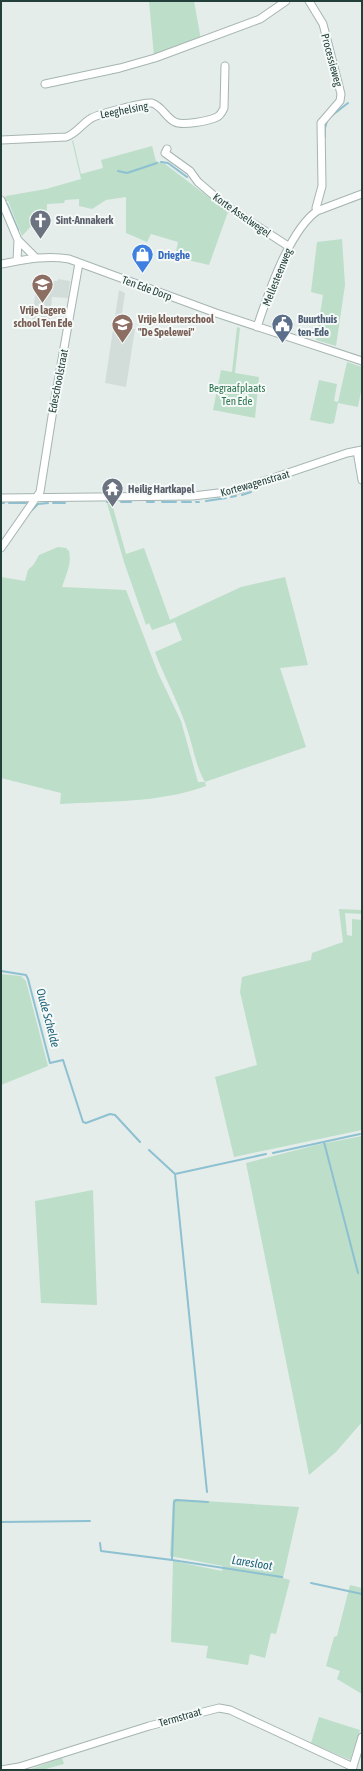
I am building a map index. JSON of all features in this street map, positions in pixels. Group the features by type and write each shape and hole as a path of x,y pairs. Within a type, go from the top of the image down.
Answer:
{"street":[{"path":"45,84 120,68 155,58 260,19 286,1"},
{"name":"Processieweg","path":"309,1 323,24 341,94 340,101 321,124 322,183 316,208 318,211"},
{"name":"Leeghelsing","path":"1,140 66,137 71,135 91,118 99,114 151,103 159,107 176,123 185,124 216,118 221,114 224,108 225,66"},
{"name":"Korte Asselwegel","path":"167,149 165,153 190,172 198,182 225,205 288,246"},
{"name":"Mellesteenweg","path":"257,327 288,246 312,215 318,211 362,194"},
{"path":"1,200 18,240 35,257"},
{"path":"18,240 18,261"},
{"name":"Ten Ede Dorp","path":"1,264 35,257 56,257 79,263 257,327 362,361"},
{"name":"Edeschoolstraat","path":"1,548 40,492 53,407 79,263"},
{"path":"360,451 362,480"},
{"name":"Kortewagenstraat","path":"1,498 217,494 238,490 360,451"},
{"name":"Termstraat","path":"1,1770 19,1768 130,1732 219,1708 230,1710 353,1768"},
{"path":"353,1768 362,1737"}],"shaded area":[{"name":"Vrije lagere school Ten Ede","path":"58,279 70,281 68,298 52,297 49,329 31,327 37,281 57,281"},
{"name":"Vrije kleuterschool \"De Spelewei\"","path":"119,290 125,293 120,327 135,329 126,387 105,383"}],"green space":[{"path":"149,1 194,1 201,40 154,56"},
{"path":"73,140 81,174 103,168 101,160 152,146 156,161 165,164 228,212 209,265 175,257 178,242 151,234 147,242 126,233 126,197 106,200 92,209 79,206 79,199 65,200 64,203 47,204 46,225 42,227 33,224 22,236 8,201 5,202 4,199 6,196 46,189 81,179"},
{"path":"342,239 345,285 336,346 316,340 323,295 311,292 317,242"},
{"name":"Begraafplaats Ten Ede","path":"237,327 240,328 235,373 259,377 255,418 213,410 221,370 232,372"},
{"path":"347,362 362,367 362,386 358,407 338,403 334,423 330,424 310,420 319,380 337,384 334,401 338,402"},
{"path":"107,503 112,504 126,554 144,548 170,620 241,587 285,577 308,665 280,668 306,747 205,782 194,755 183,717 155,652 182,640 175,622 152,630 149,623 146,625 124,562"},
{"path":"58,547 66,548 69,551 70,556 68,569 62,587 126,590 158,673 181,721 198,782 205,782 206,786 171,796 134,800 60,804 61,793 1,778 1,577 25,581 28,570 34,564 39,555"},
{"path":"339,909 362,910 362,914 345,913 347,935 352,936 352,919 362,920 362,1130 234,1157 215,1077 257,1065 240,992 242,977 311,960 312,953 343,942"},
{"path":"1,974 21,976 26,981 48,1066 1,1085"},
{"path":"362,1136 362,1422 336,1452 309,1475 246,1163 316,1145"},
{"path":"93,1190 97,1305 41,1303 35,1201"},
{"path":"173,1499 299,1507 283,1578 290,1580 276,1634 271,1633 265,1658 250,1654 248,1665 206,1658 208,1646 171,1642 173,1561 222,1571 223,1566 170,1556"},
{"path":"350,1585 362,1588 362,1694 337,1679 340,1671 326,1666 334,1637 337,1636"},
{"path":"319,1717 360,1730 350,1760 311,1743"},
{"path":"62,1758 64,1764 42,1770 28,1770"}],"waterway":[{"path":"330,117 348,103"},
{"path":"325,137 327,121"},
{"path":"161,162 168,163 187,177"},
{"path":"118,171 127,173 157,163"},
{"path":"7,204 18,230"},
{"path":"242,495 251,492"},
{"path":"231,497 236,496"},
{"path":"206,501 226,498"},
{"path":"121,502 131,502"},
{"path":"147,502 154,502"},
{"path":"162,502 176,502"},
{"path":"182,502 191,502"},
{"path":"9,503 26,503"},
{"path":"32,510 38,504 48,503"},
{"path":"53,503 65,503"},
{"name":"Oude Schelde","path":"1,971 26,975 50,1063 63,1060 83,1122 86,1123 110,1114 115,1115 140,1142"},
{"name":"Oude Schelde","path":"273,1153 360,1134"},
{"path":"324,1142 358,1273"},
{"name":"Oude Schelde","path":"149,1150 175,1174 266,1154"},
{"path":"175,1174 207,1492"},
{"path":"172,1560 174,1502 176,1500 208,1502"},
{"path":"1,1522 90,1521"},
{"path":"100,1543 101,1551 282,1577"},
{"name":"Laresloot","path":"311,1583 362,1594"}],"place":[{"name":"Sint-Annakerk","path":"40,240"},
{"name":"Drieghe","path":"143,274"},
{"name":"Vrije lagere school Ten Ede","path":"43,304"},
{"name":"Vrije kleuterschool \"De Spelewei\"","path":"122,344"},
{"name":"Buurthuis ten-Ede","path":"283,344"},
{"name":"Heilig Hartkapel","path":"112,508"}]}
